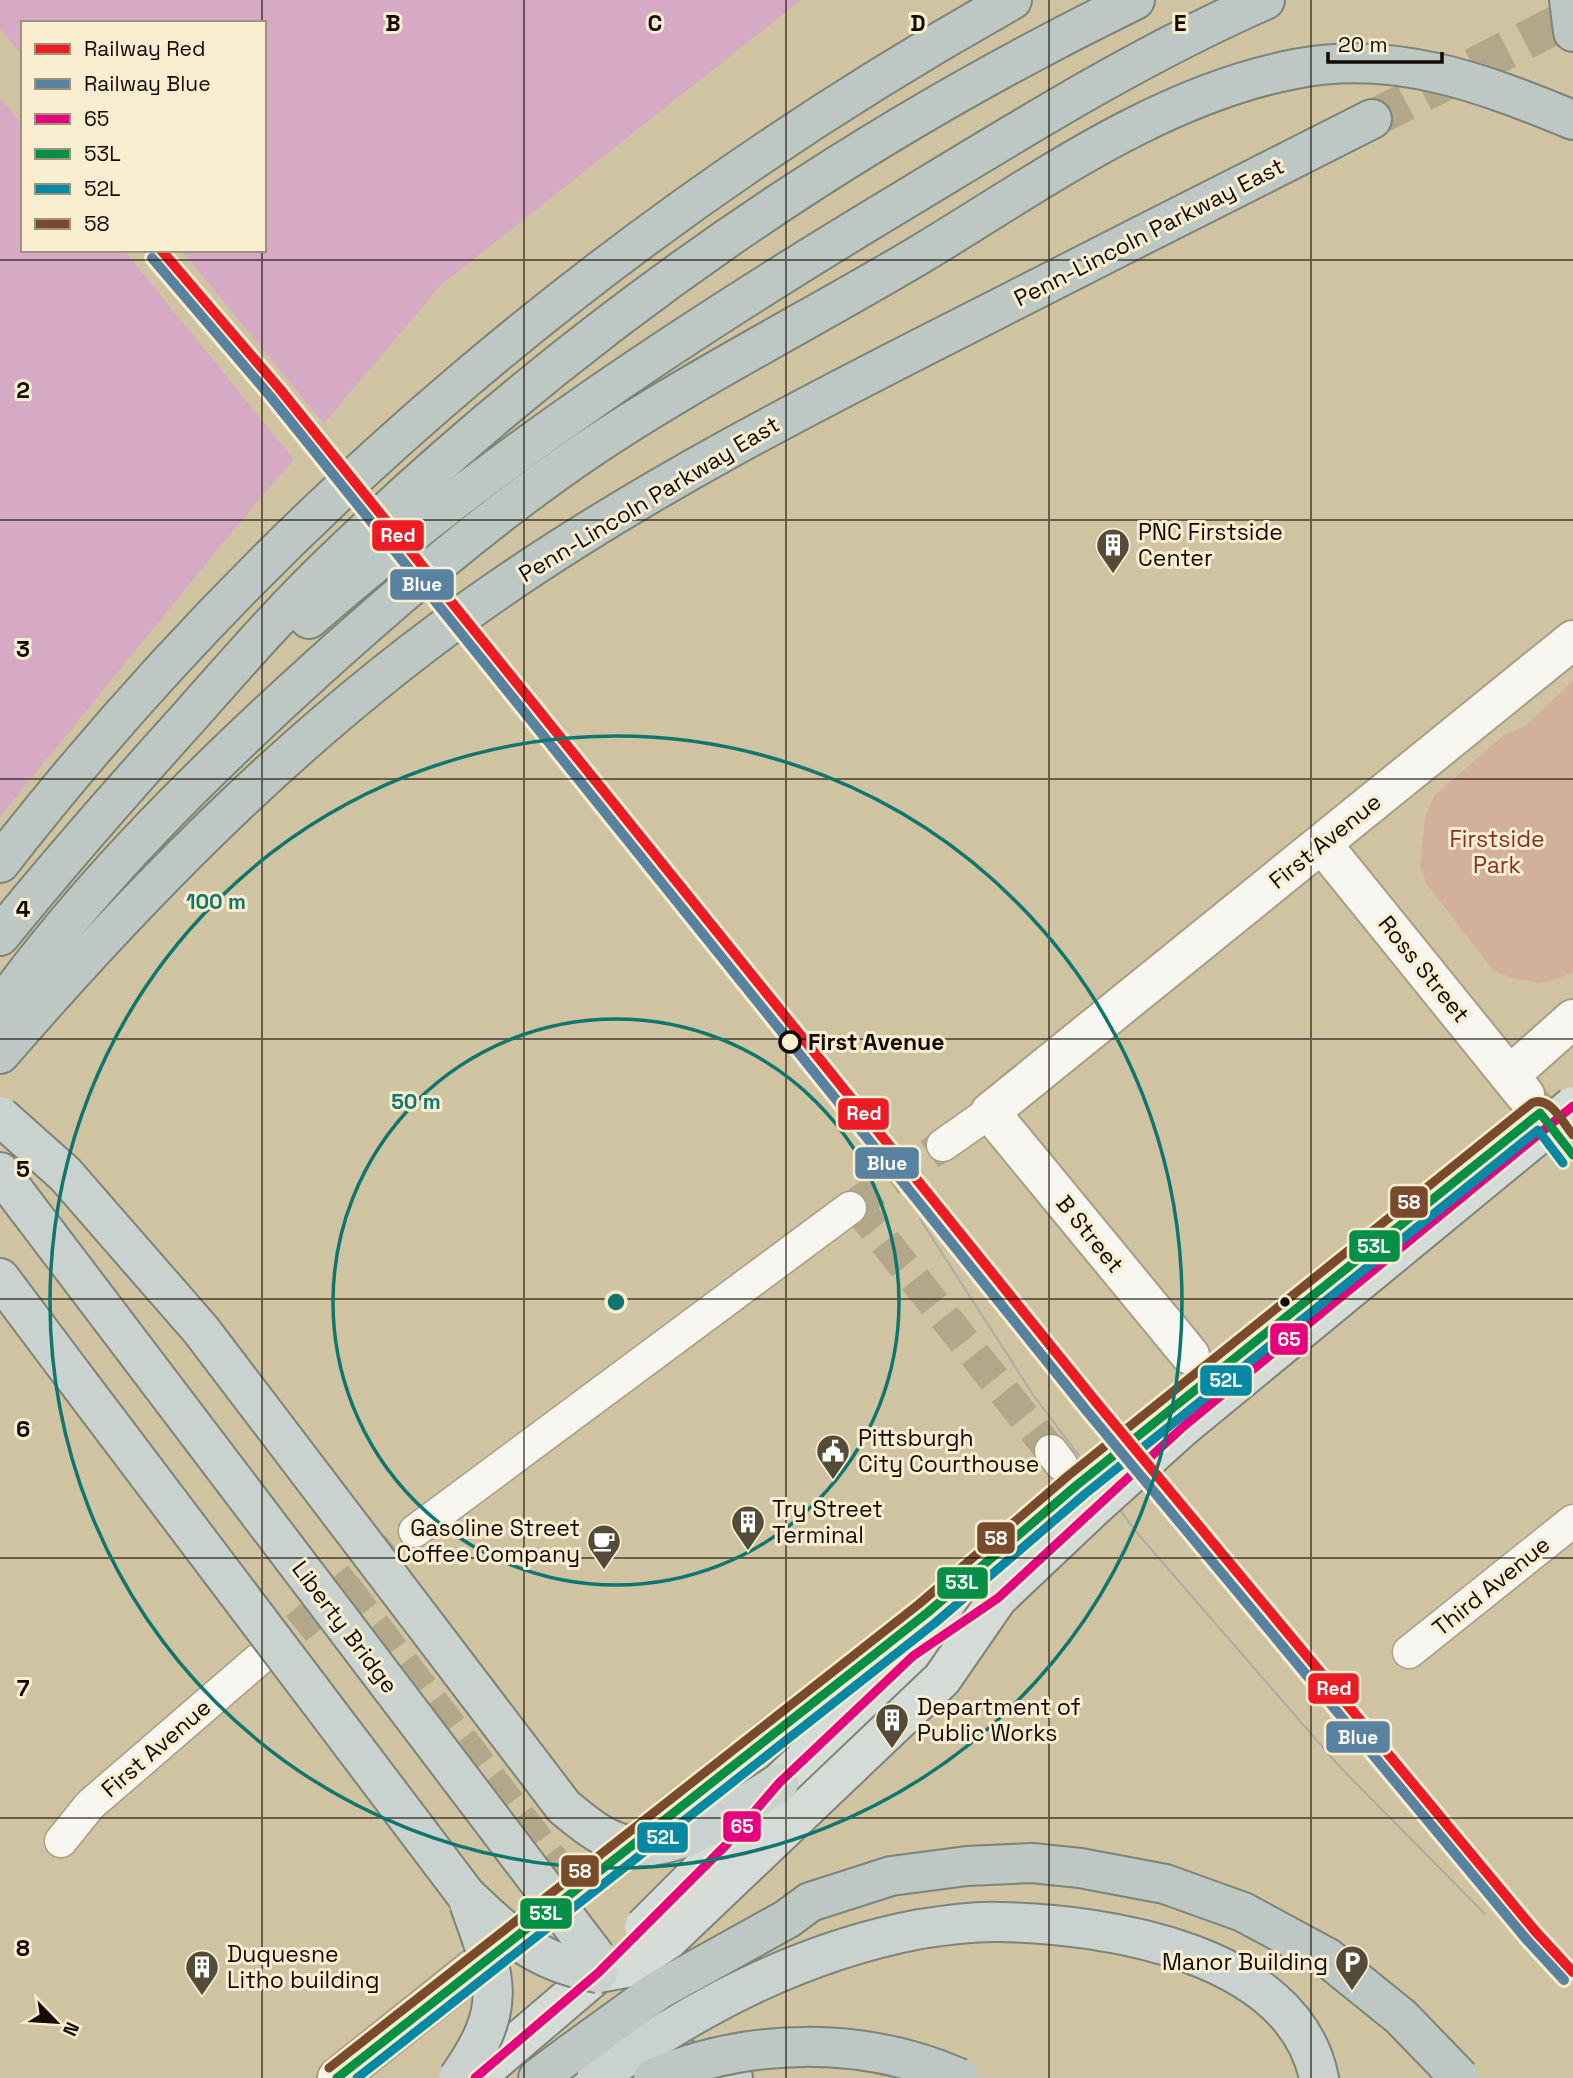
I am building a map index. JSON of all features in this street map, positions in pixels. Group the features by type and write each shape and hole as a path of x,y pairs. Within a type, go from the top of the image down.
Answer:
{"highway":[{"path":"0,863 108,732 199,632 297,533 503,349 608,265 720,183 835,105 1012,0"},
{"path":"0,936 120,794 265,632 331,564 493,418 602,328 781,200 859,150 1048,43 1135,0"},
{"path":"120,794 364,571 524,445 773,279 973,158 1170,46 1265,0"},
{"path":"1569,0 1573,32"},
{"path":"0,1008 65,923 116,866 247,733 355,634 522,497 628,424 811,319 1089,153 1152,119 1201,97 1298,68 1345,63 1388,63 1434,71 1478,82 1573,120"},
{"name":"Penn-Lincoln Parkway East","path":"0,1054 85,956 182,854 261,780 386,673 496,591 610,517 730,448 864,376 1372,119"},
{"path":"0,1116 65,1174 201,1330 564,1807 594,1830 618,1843 650,1846 686,1837 779,1783"},
{"name":"Liberty Bridge","path":"0,1172 675,2071"},
{"path":"0,1278 466,1895 526,1948 570,1968 597,1965"},
{"path":"583,2066 657,1991 788,1919 810,1902 891,1877 967,1866 1031,1863 1080,1868 1165,1884 1243,1912 1328,1958 1401,2017 1460,2078"},
{"path":"458,2078 485,2035 492,2015 494,1993 489,1958 466,1895"},
{"path":"538,2078 583,2066 788,1966 875,1937 920,1929 997,1922 1078,1926 1119,1933 1227,1970 1266,1995 1293,2021 1314,2060 1319,2078"},
{"path":"675,2071 729,2056 767,2050 825,2047 893,2055 959,2078"},
{"path":"675,2071 733,2078"}],"main road":[{"name":"First Avenue","path":"990,1112 1573,640"},
{"name":"Ross Street","path":"1322,844 1518,1085 1573,1019"},
{"path":"475,2078 726,1845 779,1783 913,1656 998,1598 1184,1426 1573,1106"},
{"name":"B Street","path":"990,1112 1190,1355"},
{"path":"597,1965 626,1968 668,1940 942,1679 998,1598"},
{"path":"337,2078 482,1962"}],"street":[{"name":"First Avenue","path":"943,1145 990,1112"},
{"path":"415,1531 850,1208"},
{"name":"Third Avenue","path":"1409,1652 1573,1521"},
{"name":"First Avenue","path":"61,1841 98,1798 258,1660"}],"green space":[{"name":"Firstside Park","path":"1573,681 1573,972 1539,983 1511,978 1493,970 1426,883 1420,866 1425,818 1434,796 1504,735 1525,726"}],"shaded area":[{"path":"0,0 801,0 441,285 227,538 0,817"}],"pier":[{"path":"0,28 21,54 21,124 0,98"},
{"path":"126,252 183,252 326,426 296,462"}],"tunnel":[{"path":"1372,119 1573,16"},
{"path":"1529,1099 1573,1155"},
{"path":"850,1208 943,1145"},
{"path":"855,1204 1051,1451"},
{"path":"488,1957 927,1613 1077,1485 1366,1252"},
{"path":"1061,1464 1077,1485"},
{"path":"259,1659 415,1531"},
{"path":"345,1587 574,1888"}],"tram line":[{"path":"920,1219 1034,1396 1138,1534 1339,1766 1485,1914"}],"rail line":[{"name":"Red","path":"163,252 279,388 1096,1402 1536,1932 1573,1972"},
{"name":"Blue","path":"152,258 270,396 1086,1410 1527,1940 1564,1980"}],"transit line":[{"name":"58","path":"329,2068 919,1604 1069,1475 1532,1103 1539,1102 1550,1106 1573,1135"},
{"name":"65","path":"475,2078 598,1973 726,1845 779,1783 913,1656 998,1598 1184,1426 1573,1106"},
{"name":"53L","path":"337,2078 927,1613 1077,1485 1540,1113 1573,1155"},
{"name":"52L","path":"357,2078 935,1623 1085,1494 1538,1130 1563,1163"}],"place":[{"name":"PNC Firstside Center","path":"1113,575"},
{"name":"First Avenue","path":"790,1042"},
{"name":"Pittsburgh City Courthouse","path":"833,1481"},
{"name":"Try Street Terminal","path":"748,1552"},
{"name":"Gasoline Street Coffee Company","path":"604,1571"},
{"name":"Department of Public Works","path":"892,1750"},
{"name":"Manor Building","path":"1352,1992"},
{"name":"Duquesne Litho building","path":"202,1997"}]}
